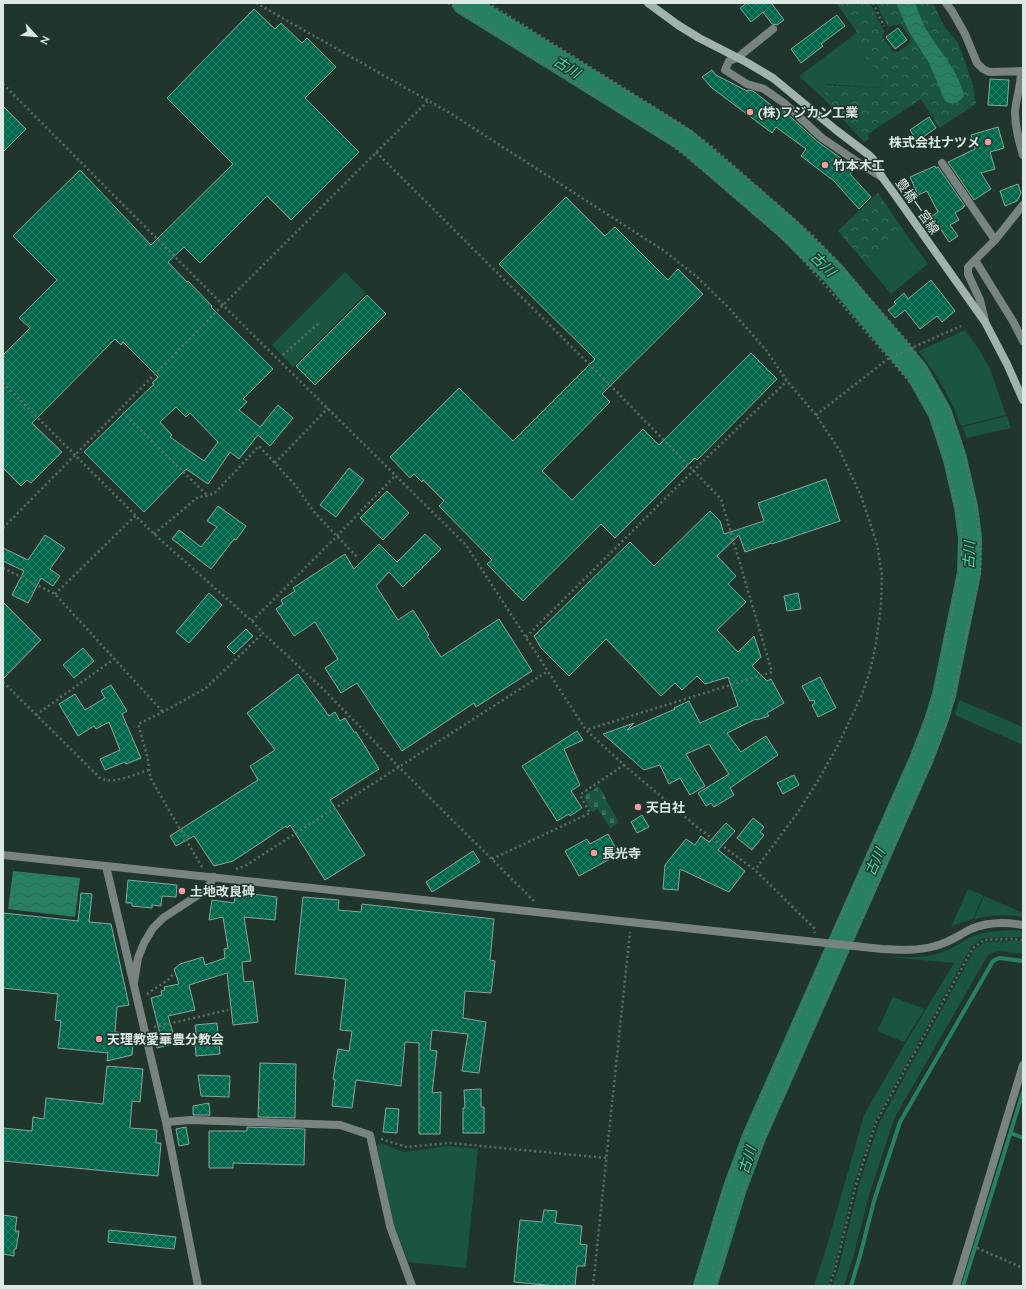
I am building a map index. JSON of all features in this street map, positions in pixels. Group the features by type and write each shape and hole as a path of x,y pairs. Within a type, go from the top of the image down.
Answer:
{"main road":[{"name":"豊橋一宮線","path":"648,3 699,38 765,72 873,159 882,177 985,322 1007,364 1023,400"}],"street":[{"path":"946,3 965,34 977,63 983,69 989,72 1022,71 1015,111 1016,130 1023,155"},
{"path":"773,29 737,58 729,61 724,70 747,84 764,89 784,103 822,138 882,177"},
{"path":"942,163 995,240"},
{"path":"985,322 980,300 968,274 968,267 995,240 1023,205"},
{"path":"975,260 1014,323 1023,341"},
{"path":"1014,323 1023,322"},
{"path":"3,855 631,923 899,950 925,948 943,943 981,925 997,923 1023,925"},
{"path":"106,866 166,1122 198,1286"},
{"path":"133,986 138,958 144,943 154,928 163,918 206,890 214,877"},
{"path":"956,1286 1023,1065"},
{"path":"166,1122 191,1120 340,1125 370,1135 390,1226 412,1286"}],"path":[{"path":"256,3 428,101 663,250 697,277 729,308 766,350 787,381 816,416 840,452 861,496 877,544 882,575 881,605 870,671 861,697 819,780 798,812 755,870"},
{"path":"448,3 666,140 790,245 915,388 935,421 947,464 962,535 959,576 938,682 927,719 913,757 747,1133 721,1198 695,1286"},
{"path":"488,3 681,124 711,146 812,235 836,260 912,347 933,380 949,410 960,442 972,486 978,517 981,548 980,574 949,715 936,750 848,945 757,1154 736,1208 714,1286"},
{"path":"873,3 884,26"},
{"path":"3,84 223,305 466,545 586,730 624,765 697,827 755,870 814,928 817,941"},
{"path":"3,528 119,409 428,101"},
{"path":"376,152 615,390 721,499 772,672 586,730"},
{"path":"283,355 320,322"},
{"path":"816,416 890,358 961,326"},
{"path":"526,637 693,471 787,381"},
{"path":"3,383 154,534 252,621 323,689 531,897 543,913"},
{"path":"275,463 328,408"},
{"path":"119,409 208,496"},
{"path":"154,534 198,497 208,496 216,492 259,446 296,486 314,512 357,557"},
{"path":"252,621 396,475"},
{"path":"55,594 136,515"},
{"path":"3,568 55,594 163,712"},
{"path":"214,877 202,866 151,779 148,759 138,724 206,688 263,632"},
{"path":"36,715 114,659"},
{"path":"232,871 245,866 548,671"},
{"path":"3,682 100,778 105,781 112,781 149,770"},
{"path":"492,859 590,813 581,797 581,794 624,765"},
{"path":"593,1286 631,923"},
{"path":"829,1286 836,1270 855,1188 876,1122 972,948 984,940 1023,940"},
{"path":"136,998 150,993 169,979 174,973"},
{"path":"144,1030 228,1010"},
{"path":"370,1135 407,1148 450,1143 606,1158"},
{"path":"978,1249 1023,1268"}],"green space":[{"path":"836,3 870,3 884,31 882,36 893,52 898,52 909,44 911,39 900,24 888,27 876,3 933,3 944,26 958,43 972,82 976,104 939,128 921,99 868,134 869,139 864,142 824,99 826,85 880,88 883,81 850,38 857,32"},
{"path":"850,38 883,81 880,88 826,84 824,99 799,76"},
{"path":"878,193 904,231 866,264 838,231"},
{"path":"904,231 928,264 891,294 866,264"},
{"path":"345,272 366,293 293,367 272,345"},
{"path":"965,330 980,351 990,369 1006,415 961,426 943,387 919,351"},
{"path":"1007,416 1011,428 966,438 963,427"},
{"path":"959,700 1023,727 1023,745 955,715"},
{"path":"599,786 619,823 610,828 598,809 592,812 584,797"},
{"path":"968,889 983,895 973,919 951,927"},
{"path":"984,896 1023,913 1023,917 998,915 974,919"},
{"path":"1012,930 1023,931 1023,937 983,938 971,947 875,1121 853,1187 834,1269 827,1286 814,1286 864,1115 954,963 890,957 931,955 945,951 969,938 980,934"},
{"path":"1023,941 1023,954 998,951 988,955 894,1119 868,1199 844,1286 832,1286 838,1270 858,1188 879,1123 975,949 985,942"},
{"path":"893,997 925,1009 904,1042 877,1031"},
{"path":"380,1143 404,1152 449,1146 478,1149 466,1268 408,1262 392,1219 377,1146"}],"water":[{"path":"896,3 915,3 927,30 950,64 962,87 964,96 957,102 948,103 945,101 929,63 908,30"},
{"path":"13,871 80,878 75,917 8,909"}],"building":[{"path":"747,3 774,3 772,4 784,20 777,25 772,24 763,12 751,22 740,8"},
{"path":"254,9 275,29 281,23 302,43 307,38 336,67 305,98 359,152 291,220 267,196 200,263 184,247 168,262 273,369 243,399 247,402 239,410 260,427 278,405 293,418 270,446 258,435 239,459 230,452 208,484 186,469 144,512 84,452 154,384 152,383 158,377 123,342 121,345 115,339 32,423 62,452 31,483 27,480 21,486 3,468 3,355 30,328 19,318 57,280 13,236 80,170 151,245 233,164 167,98","holes":["176,407 186,417 190,413 218,442 204,461 170,437 172,435 160,422"]},
{"path":"837,15 845,26 821,44 823,46 801,63 791,49"},
{"path":"898,28 907,40 895,49 886,37"},
{"path":"712,70 716,75 747,91 753,91 779,111 781,108 818,142 855,168 850,174 871,197 859,209 834,181 801,156 806,149 776,127 772,133 712,88 702,77"},
{"path":"990,79 1009,80 1007,106 988,105"},
{"path":"3,106 26,129 3,152"},
{"path":"929,117 936,128 917,141 910,130"},
{"path":"998,127 1004,148 990,152 995,169 981,173 991,189 974,200 948,162 975,149 971,135"},
{"path":"935,166 936,168 938,167 965,206 955,213 959,220 950,225 958,236 949,242 932,216 938,212 927,191 918,195 910,177"},
{"path":"1018,184 1021,193 1017,201 1005,206 1000,191"},
{"path":"566,197 605,236 615,227 668,280 678,269 703,294 602,394 610,402 542,471 572,500 643,429 659,445 751,353 777,379 697,460 695,458 615,538 601,524 523,601 487,564 492,560 439,506 444,501 423,480 422,482 414,474 410,478 390,457 459,388 513,441 595,359 499,264"},
{"path":"931,280 955,311 942,322 937,316 920,329 905,310 895,318 888,310 896,304 894,302 904,293 908,299"},
{"path":"367,295 386,314 315,385 296,366"},
{"path":"349,468 364,480 336,517 320,505"},
{"path":"826,479 840,521 745,552 739,535 717,556 736,576 728,584 746,602 717,630 738,652 754,636 761,657 752,666 767,681 771,679 784,703 767,713 769,716 756,719 727,733 741,752 766,736 778,755 730,788 734,795 714,807 711,803 706,806 698,793 729,774 709,744 686,754 705,786 690,795 680,778 669,784 660,765 644,770 603,734 634,723 627,730 675,709 674,708 689,701 700,723 738,706 728,677 705,684 697,676 682,690 675,683 661,696 606,639 569,676 541,648 534,636 630,542 654,566 710,511 720,521 724,534 764,521 758,503"},
{"path":"387,491 409,513 383,540 360,518"},
{"path":"218,506 246,526 211,569 172,539 179,530 201,547 217,527 207,521"},
{"path":"425,534 441,549 403,587 389,572 376,586 398,620 413,610 429,635 427,636 441,657 499,619 532,671 476,707 474,703 402,751 357,683 341,693 325,668 338,659 315,622 294,636 276,609 283,604 281,600 295,591 293,588 345,554 354,569 379,544 397,562"},
{"path":"45,535 65,548 50,569 60,576 53,586 41,578 28,603 12,595 24,571 3,561 3,548 28,560"},
{"path":"209,593 222,605 189,643 176,632"},
{"path":"798,593 801,609 787,611 784,596"},
{"path":"3,602 41,640 3,679"},
{"path":"246,629 253,636 234,654 227,647"},
{"path":"83,648 94,661 74,678 63,665"},
{"path":"298,674 329,716 335,712 340,721 345,718 354,732 356,732 379,769 330,800 365,855 325,880 290,825 287,828 286,826 233,861 214,866 194,836 176,846 170,836 258,780 250,766 275,750 247,713"},
{"path":"820,677 836,708 818,717 812,705 815,703 814,700 810,701 802,686"},
{"path":"111,685 127,711 122,714 141,758 126,764 125,762 105,770 100,759 120,750 109,722 96,729 94,726 78,736 59,704 75,694 85,710 105,698 101,691"},
{"path":"577,731 583,740 564,749 580,785 571,791 582,808 570,816 569,814 557,821 522,766"},
{"path":"794,775 799,785 783,794 777,783"},
{"path":"642,815 649,827 637,833 631,822"},
{"path":"753,818 764,827 760,832 764,835 752,850 737,838"},
{"path":"726,823 735,831 718,850 745,871 729,892 680,869 678,890 663,889 665,865 686,839 695,845 701,836 709,842"},
{"path":"608,834 619,854 579,876 565,851 587,839 590,844"},
{"path":"473,851 480,862 432,892 426,882"},
{"path":"128,880 177,885 176,897 162,896 161,906 152,905 152,908 132,906 132,903 126,903"},
{"path":"236,892 277,897 275,920 244,917 251,961 242,962 244,982 253,981 258,1022 233,1025 227,973 189,985 195,1010 168,1016 176,1043 157,1048 154,1035 160,1034 151,998 162,995 161,991 165,990 164,987 179,984 174,969 180,964 203,957 205,965 225,958 224,949 228,948 223,917 209,920 212,900 234,903"},
{"path":"81,893 92,894 89,922 111,924 129,1005 117,1007 115,1032 134,1034 132,1055 107,1061 108,1053 58,1048 61,1021 55,1020 58,994 3,988 3,913 78,921"},
{"path":"303,897 339,900 338,910 361,912 362,904 494,919 490,960 495,961 491,993 465,991 463,1018 486,1022 479,1073 462,1071 468,1034 432,1030 430,1050 437,1051 432,1093 441,1092 440,1134 419,1134 419,1043 405,1042 401,1086 356,1080 352,1108 332,1106 335,1080 333,1079 338,1049 349,1051 352,1031 340,1030 346,979 295,974"},
{"path":"217,1023 220,1054 196,1056 195,1041 197,1041 195,1025"},
{"path":"260,1063 296,1064 295,1118 258,1117"},
{"path":"107,1066 143,1069 140,1102 132,1101 130,1128 157,1130 156,1143 161,1143 158,1176 3,1161 3,1128 32,1131 33,1117 44,1119 46,1098 103,1104"},
{"path":"198,1075 230,1076 229,1097 201,1096"},
{"path":"481,1089 481,1107 484,1107 484,1133 463,1133 463,1108 465,1108 464,1090"},
{"path":"209,1103 210,1115 193,1115 193,1106"},
{"path":"386,1108 399,1109 397,1133 383,1132"},
{"path":"186,1127 189,1144 179,1146 176,1129"},
{"path":"247,1127 305,1129 304,1165 233,1163 233,1168 209,1168 209,1131 247,1131"},
{"path":"544,1210 557,1211 555,1223 582,1226 580,1244 587,1245 585,1266 577,1266 575,1286 556,1286 514,1282 520,1220 542,1222"},
{"path":"3,1215 17,1217 15,1231 19,1231 16,1249 14,1249 14,1256 3,1254"},
{"path":"109,1230 176,1237 174,1249 108,1242"}],"waterway":[{"name":"古川","path":"464,3 686,141 786,227 834,274 917,372 940,413 955,459 966,507 970,538 969,573 944,695 936,721 921,760 754,1137 735,1188 705,1286"},
{"path":"851,1286 874,1201 900,1122 993,961 999,958 1023,961"},
{"path":"963,1286 1023,1092"},
{"path":"1011,1133 1023,1138"}],"place":[{"name":"(株)フジカン工業","path":"750,112"},
{"name":"株式会社ナツメ","path":"988,142"},
{"name":"竹本木工","path":"825,165"},
{"name":"天白社","path":"638,807"},
{"name":"長光寺","path":"594,853"},
{"name":"土地改良碑","path":"182,891"},
{"name":"天理教愛華豊分教会","path":"99,1039"}]}
